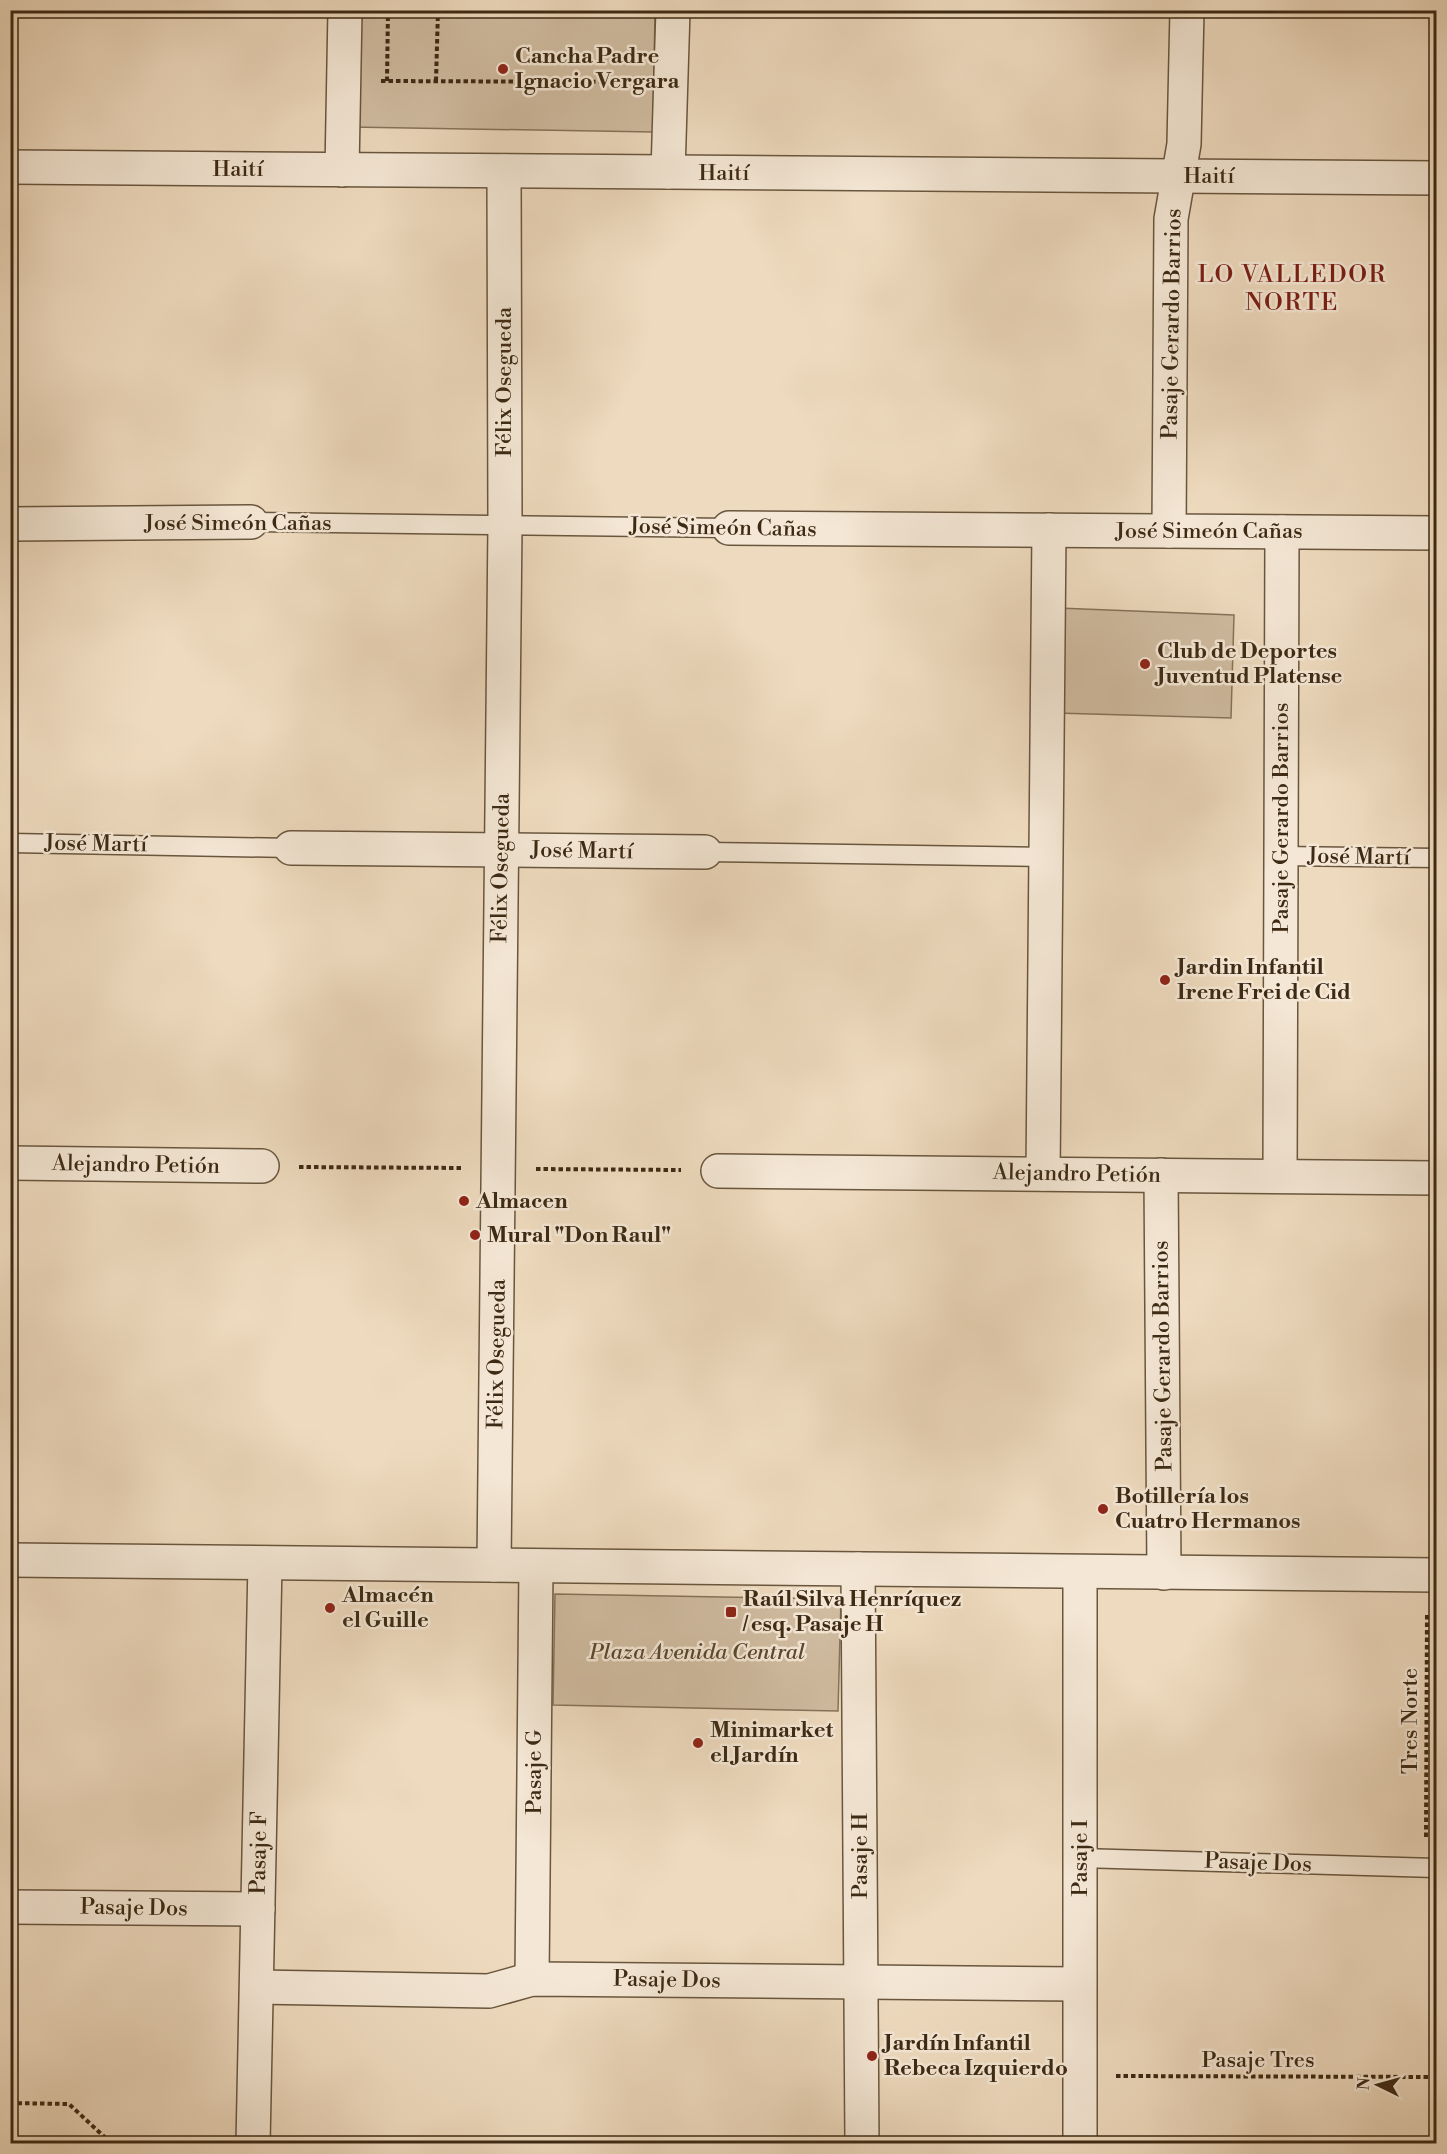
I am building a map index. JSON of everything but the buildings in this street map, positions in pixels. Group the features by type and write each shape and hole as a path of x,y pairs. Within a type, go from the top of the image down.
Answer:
{"street":[{"path":"342,170 345,10"},
{"path":"668,172 673,10"},
{"name":"Pasaje Gerardo Barrios","path":"1168,531 1171,219 1184,144 1187,10"},
{"name":"Haití","path":"10,167 1437,178"},
{"name":"Félix Osegueda","path":"495,1565 505,525 504,171"},
{"name":"José Simeón Cañas","path":"10,524 251,522"},
{"name":"José Simeón Cañas","path":"729,528 1437,532"},
{"path":"1043,1174 1049,530"},
{"name":"Pasaje Gerardo Barrios","path":"1280,1176 1282,532"},
{"name":"José Martí","path":"291,848 705,852"},
{"name":"Alejandro Petión","path":"10,1163 262,1166"},
{"name":"Alejandro Petión","path":"718,1171 1437,1178"},
{"name":"Pasaje Gerardo Barrios","path":"1161,1175 1164,1573"},
{"path":"10,1560 1432,1575"},
{"name":"Pasaje F","path":"253,2144 265,1563"},
{"name":"Pasaje G","path":"532,1979 536,1566"},
{"name":"Pasaje H","path":"858,1569 862,2144"},
{"name":"Pasaje I","path":"1080,1572 1080,2144"},
{"name":"Pasaje Dos","path":"10,1907 258,1910"},
{"name":"Pasaje Dos","path":"257,1988 489,1991 532,1979 1079,1984"}],"lane":[{"name":"José Simeón Cañas","path":"251,522 729,528"},
{"name":"José Martí","path":"10,843 291,848"},
{"name":"José Martí","path":"705,852 1045,857"},
{"name":"José Martí","path":"1281,856 1437,858"},
{"name":"Pasaje Dos","path":"1080,1858 1431,1868"}],"path":[{"path":"387,81 388,10"},
{"path":"436,81 438,10"},
{"path":"344,80 671,82"},
{"name":"Tres Norte","path":"1431,1868 1432,1575"},
{"name":"Pasaje Tres","path":"1079,2076 1437,2077"},
{"path":"10,2103 69,2104 111,2144"}],"green space":[{"name":"Cancha Padre Ignacio Vergara","path":"354,11 655,11 653,132 351,127"},
{"name":"Club de Deportes Juventud Platense","path":"1058,608 1234,615 1231,718 1056,713"},
{"name":"Plaza Avenida Central","path":"555,1594 841,1599 838,1711 553,1705"}],"place":[{"name":"Cancha Padre Ignacio Vergara","path":"503,69"},
{"name":"Club de Deportes Juventud Platense","path":"1145,664"},
{"name":"Jardin Infantil Irene Frei de Cid","path":"1165,980"},
{"name":"Almacen","path":"464,1201"},
{"name":"Mural \"Don Raul\"","path":"475,1235"},
{"name":"Botillería los Cuatro Hermanos","path":"1103,1509"},
{"name":"Almacén el Guille","path":"330,1608"},
{"name":"Raúl Silva Henríquez / esq. Pasaje H","path":"731,1612"},
{"name":"Minimarket el Jardín","path":"698,1743"},
{"name":"Jardín Infantil Rebeca Izquierdo","path":"872,2056"}],"district":[{"name":"LO VALLEDOR NORTE","path":"1292,289"}]}
